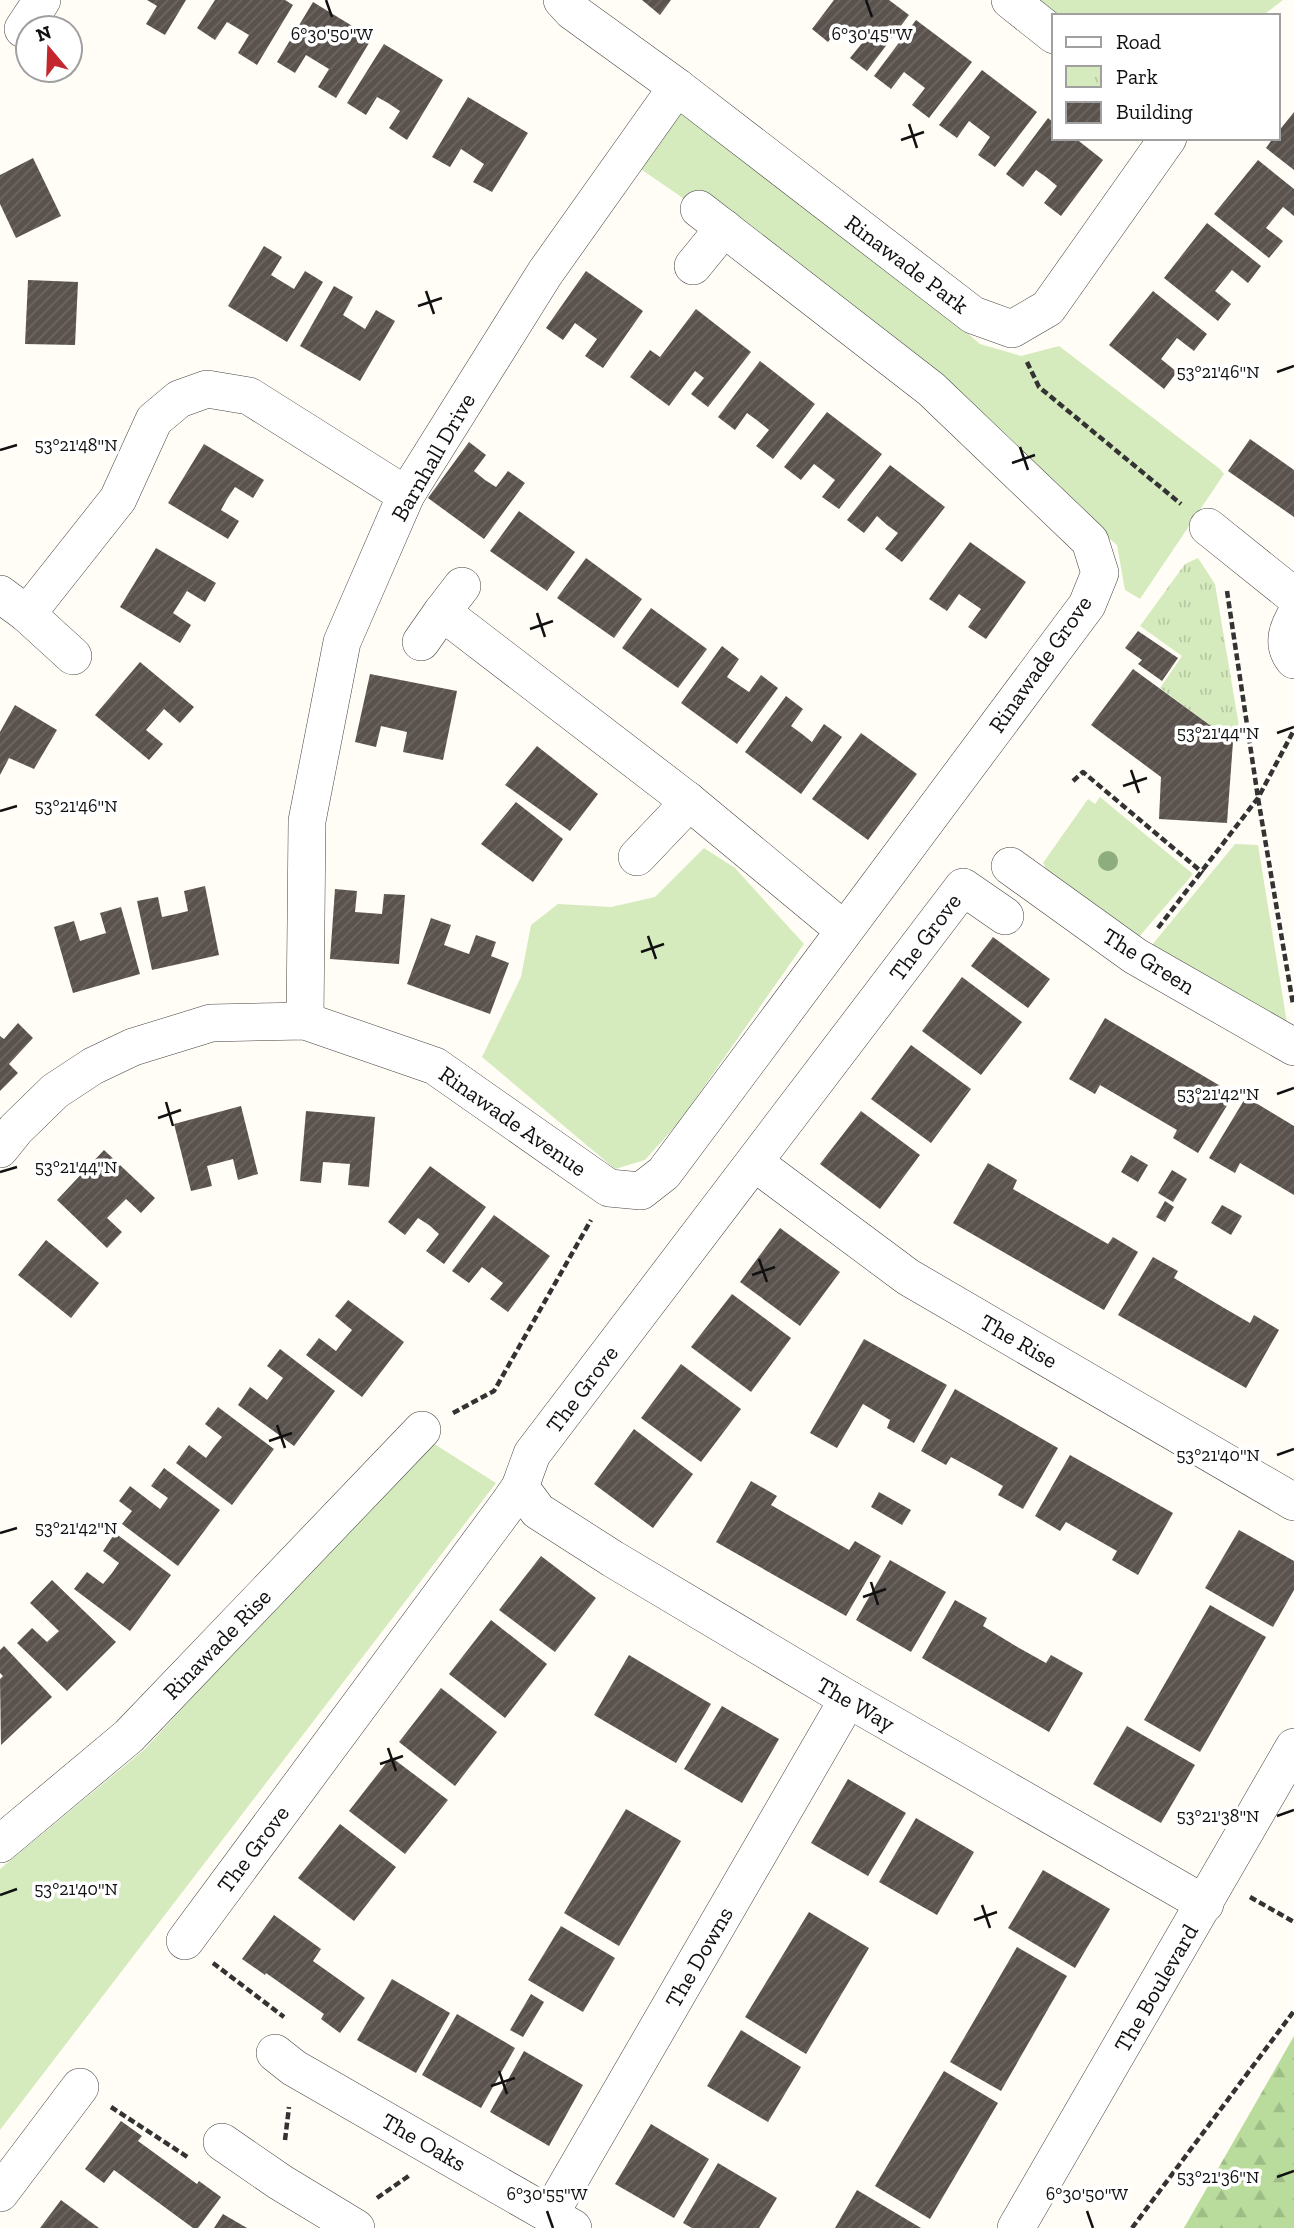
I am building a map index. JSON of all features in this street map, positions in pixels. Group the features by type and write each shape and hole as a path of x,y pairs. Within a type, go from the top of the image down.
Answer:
{"street":[{"path":"562,0 572,11 677,87"},
{"path":"1010,0 1052,33"},
{"name":"Rinawade Park","path":"677,87 973,315 1012,330"},
{"name":"Barnhall Drive","path":"305,1021 307,821 342,642 406,495 545,272 677,87"},
{"path":"1012,330 1048,308 1167,140"},
{"name":"Rinawade Grove","path":"609,1188 641,1191 664,1173 1087,605 1100,573 1090,541 931,389 712,218 693,266"},
{"path":"73,656 13,604 118,499 154,420 179,399 207,389 249,396 406,495"},
{"path":"1208,527 1294,596"},
{"path":"421,642 452,599 844,930"},
{"path":"1294,618 1286,632 1289,653 1294,660"},
{"path":"636,857 676,816 687,800"},
{"name":"The Green","path":"1010,866 1135,956 1294,1047"},
{"name":"The Grove","path":"185,1941 520,1487 532,1454 963,887 1005,916"},
{"name":"Rinawade Avenue","path":"0,1149 16,1129 55,1091 93,1066 133,1047 211,1023 305,1021 435,1066 609,1188"},
{"name":"The Rise","path":"755,1163 908,1276 1294,1502"},
{"name":"Rinawade Rise","path":"0,1844 130,1736 422,1430"},
{"name":"The Way","path":"520,1487 538,1511 602,1553 848,1699 1212,1892"},
{"name":"The Downs","path":"561,2221 848,1699"},
{"name":"The Boulevard","path":"1016,2228 1294,1746"},
{"name":"The Oaks","path":"285,2060 561,2221"},
{"path":"0,2193 80,2087"},
{"path":"222,2142 350,2225"}],"path":[{"path":"1012,330 1039,387 1208,527"},
{"path":"1226,580 1258,798 1294,1011"},
{"path":"1135,956 1203,873 1258,798 1294,730"},
{"path":"1073,781 1083,772 1203,873"},
{"path":"422,1430 494,1391 609,1188"},
{"path":"1212,1892 1294,1922"},
{"path":"185,1941 297,2026 285,2060 280,2182"},
{"path":"1132,2228 1294,2011"},
{"path":"80,2087 201,2166 222,2142"},
{"path":"350,2225 442,2152"}],"green space":[{"path":"1036,0 1283,0 1265,14 1055,14"},
{"path":"677,87 980,344 1021,356 1059,346 1220,469 1224,474 1140,599 1125,590 1117,545 931,389 699,209 626,159"},
{"path":"1198,558 1215,584 1240,732 1233,742 1160,688 1182,656 1140,626 1185,564"},
{"path":"1100,797 1193,874 1138,938 1049,874 1043,863 1088,799 1095,804"},
{"path":"1235,844 1258,845 1287,1023 1152,945"},
{"path":"704,848 735,868 804,944 679,1122 645,1160 615,1169 482,1057 521,977 531,925 558,904 611,907 655,897"},
{"path":"428,1440 496,1483 0,2130 0,1869 145,1749"},
{"path":"1294,2036 1294,2228 1184,2228"}],"building":[{"path":"147,0 186,0 165,35 146,24 157,6"},
{"path":"215,0 285,0 293,5 257,65 238,53 249,35 227,22 215,40 197,28"},
{"path":"642,0 671,0 660,15"},
{"path":"834,0 889,0 909,15 867,71 850,58 863,42 841,25 828,42 812,29"},
{"path":"313,2 372,38 336,98 318,87 329,69 306,55 295,73 277,62"},
{"path":"916,20 972,62 929,118 912,105 925,88 904,72 891,89 874,76"},
{"path":"384,44 443,80 407,140 389,128 400,111 388,103 377,97 366,115 347,103"},
{"path":"982,70 1037,112 995,167 978,155 990,137 969,121 957,138 939,125"},
{"path":"468,97 528,133 492,192 473,182 484,164 461,149 450,167 432,157"},
{"path":"1294,112 1294,170 1266,148 1272,140 1280,140 1280,130"},
{"path":"1048,118 1052,121 1052,140 1078,140 1103,160 1061,216 1044,203 1057,186 1046,177 1036,170 1023,187 1006,174"},
{"path":"33,158 61,216 16,238 0,204 0,175"},
{"path":"1258,160 1294,189 1294,216 1283,207 1266,228 1283,241 1269,258 1214,214"},
{"path":"1207,223 1261,266 1248,283 1232,270 1215,291 1231,304 1218,321 1164,278"},
{"path":"264,246 282,257 271,275 294,289 305,271 323,282 287,342 228,306"},
{"path":"586,271 643,311 603,368 585,356 597,339 575,323 563,340 546,328"},
{"path":"28,280 78,282 75,345 25,344"},
{"path":"334,286 353,297 343,315 365,329 376,310 395,321 360,381 300,346"},
{"path":"1153,291 1207,334 1194,351 1177,338 1161,359 1177,372 1164,389 1109,345"},
{"path":"696,309 751,352 708,407 691,394 704,378 695,371 669,406 630,377 650,350 660,357"},
{"path":"760,361 815,404 773,459 756,446 769,430 758,421 747,413 735,430 718,417"},
{"path":"827,412 882,454 839,509 822,497 835,480 814,464 801,480 784,467"},
{"path":"1250,439 1294,470 1294,517 1228,471"},
{"path":"469,442 486,455 474,471 485,480 496,487 508,471 525,483 484,539 428,498"},
{"path":"204,444 264,480 253,498 235,487 227,499 221,510 239,521 228,539 168,503"},
{"path":"890,465 945,507 902,562 885,549 898,533 877,516 864,533 847,520"},
{"path":"519,511 575,552 547,591 490,551"},
{"path":"970,542 1026,582 986,639 968,627 981,609 959,594 947,611 929,599"},
{"path":"156,548 216,583 205,602 187,591 173,613 191,625 180,643 120,607"},
{"path":"586,558 642,599 614,638 557,598"},
{"path":"651,608 707,649 678,688 622,648"},
{"path":"1138,631 1178,658 1162,681 1138,664 1142,660 1125,648"},
{"path":"722,646 739,659 727,677 749,692 761,675 778,688 737,744 681,703"},
{"path":"140,662 194,707 180,723 164,709 146,730 163,744 149,760 95,715"},
{"path":"1133,669 1233,742 1227,823 1159,819 1161,777 1091,725"},
{"path":"370,674 457,691 443,760 403,752 407,732 381,726 376,747 355,742"},
{"path":"786,696 803,709 791,726 812,742 824,724 842,737 801,794 745,752"},
{"path":"15,705 57,730 34,769 9,758 0,775 0,732"},
{"path":"861,733 917,774 868,840 812,799"},
{"path":"537,746 598,794 570,831 505,785"},
{"path":"516,802 563,839 533,882 481,844"},
{"path":"205,886 219,955 152,970 137,901 158,897 162,917 176,914 188,911 184,891"},
{"path":"335,889 357,891 355,912 382,914 384,894 405,895 399,964 330,959"},
{"path":"121,907 140,974 73,993 54,927 74,921 80,941 106,933 100,913"},
{"path":"431,918 451,925 444,945 469,954 476,935 496,942 491,956 509,963 490,1014 407,984"},
{"path":"993,937 1050,979 1028,1008 971,966"},
{"path":"962,977 1022,1022 981,1075 922,1031"},
{"path":"1105,1018 1234,1094 1198,1153 1173,1138 1177,1130 1100,1085 1095,1094 1069,1079"},
{"path":"18,1023 33,1038 9,1064 18,1073 0,1091 0,1036 4,1039"},
{"path":"911,1045 971,1089 931,1143 871,1099"},
{"path":"1246,1097 1294,1126 1294,1195 1240,1163 1235,1173 1209,1158"},
{"path":"241,1106 258,1174 238,1180 233,1159 207,1166 212,1186 191,1191 174,1124"},
{"path":"306,1111 375,1117 369,1187 348,1185 350,1164 323,1162 321,1183 300,1181"},
{"path":"861,1111 920,1155 880,1209 820,1164"},
{"path":"104,1150 155,1198 141,1213 126,1199 107,1218 122,1232 107,1248 57,1200"},
{"path":"1131,1155 1148,1165 1138,1182 1121,1172"},
{"path":"988,1163 1017,1180 1013,1189 1108,1244 1113,1237 1138,1252 1104,1310 953,1223"},
{"path":"430,1166 486,1207 444,1264 426,1251 439,1234 429,1225 418,1218 405,1235 388,1222"},
{"path":"1172,1170 1187,1179 1173,1202 1158,1193"},
{"path":"1165,1201 1174,1207 1165,1222 1156,1217"},
{"path":"1222,1205 1242,1216 1231,1235 1211,1223"},
{"path":"494,1215 550,1256 508,1312 490,1299 503,1283 482,1267 469,1283 452,1271"},
{"path":"780,1228 840,1272 800,1326 740,1282"},
{"path":"46,1240 99,1283 71,1318 18,1275"},
{"path":"1153,1257 1178,1271 1174,1278 1224,1308 1250,1323 1254,1315 1279,1330 1246,1388 1118,1315"},
{"path":"732,1294 791,1338 751,1392 691,1347"},
{"path":"348,1300 404,1342 362,1397 306,1355 319,1338 336,1351 352,1330 335,1316"},
{"path":"864,1339 947,1385 914,1443 887,1428 890,1420 863,1404 837,1448 810,1433"},
{"path":"280,1349 335,1391 294,1446 238,1405 250,1387 267,1400 283,1378 267,1366"},
{"path":"681,1364 741,1409 701,1462 641,1418"},
{"path":"955,1389 1058,1448 1023,1509 998,1495 1003,1486 977,1471 951,1457 946,1465 921,1451"},
{"path":"218,1407 274,1449 232,1505 176,1463 189,1445 206,1458 222,1437 205,1424"},
{"path":"634,1429 693,1474 653,1528 594,1484"},
{"path":"1070,1455 1173,1513 1138,1575 1112,1560 1117,1551 1066,1522 1060,1531 1035,1516"},
{"path":"164,1468 220,1510 178,1566 122,1524 132,1511 119,1501 130,1486 160,1509 168,1498 151,1486"},
{"path":"751,1481 777,1496 771,1505 849,1550 855,1541 881,1556 846,1616 716,1542"},
{"path":"879,1492 911,1510 902,1525 871,1507"},
{"path":"1239,1530 1294,1561 1294,1590 1273,1627 1205,1588"},
{"path":"115,1533 171,1575 130,1631 74,1589 87,1572 103,1584 112,1573 119,1563 103,1551"},
{"path":"541,1556 596,1598 555,1652 499,1610"},
{"path":"890,1560 946,1592 911,1652 856,1620"},
{"path":"52,1580 116,1642 67,1691 17,1643 32,1628 47,1642 59,1631 30,1603"},
{"path":"955,1600 987,1618 983,1626 1014,1645 1046,1663 1051,1655 1083,1673 1049,1732 922,1658"},
{"path":"1210,1605 1266,1637 1200,1752 1144,1720"},
{"path":"491,1620 547,1664 505,1718 449,1674"},
{"path":"4,1646 52,1697 1,1745 0,1679 3,1676 0,1673 0,1650"},
{"path":"629,1655 711,1704 676,1763 594,1715"},
{"path":"441,1688 497,1732 455,1786 399,1742"},
{"path":"722,1706 779,1739 742,1803 684,1769"},
{"path":"1127,1726 1195,1765 1161,1823 1093,1784"},
{"path":"391,1757 448,1800 405,1854 349,1811"},
{"path":"848,1779 906,1813 868,1876 811,1843"},
{"path":"626,1809 681,1841 619,1946 564,1913"},
{"path":"916,1818 974,1852 937,1915 879,1882"},
{"path":"340,1824 396,1867 354,1921 298,1878"},
{"path":"1043,1870 1110,1909 1075,1968 1008,1928"},
{"path":"809,1912 869,1948 806,2054 745,2017"},
{"path":"274,1915 321,1949 313,1961 365,1998 340,2033 321,2019 324,2014 242,1959"},
{"path":"561,1926 615,1958 583,2012 528,1980"},
{"path":"1017,1947 1067,1976 1001,2091 950,2062"},
{"path":"392,1979 450,2013 416,2073 357,2040"},
{"path":"531,1994 544,2002 523,2037 510,2030"},
{"path":"457,2014 515,2048 481,2108 422,2075"},
{"path":"741,2030 801,2067 768,2122 707,2086"},
{"path":"524,2051 583,2085 549,2146 490,2112"},
{"path":"944,2071 998,2103 930,2219 875,2186"},
{"path":"121,2121 142,2136 138,2141 197,2184 199,2181 221,2197 198,2228 193,2228 114,2170 104,2183 85,2169"},
{"path":"651,2124 709,2159 674,2218 615,2184"},
{"path":"718,2163 777,2198 759,2228 692,2228 683,2223"},
{"path":"857,2190 921,2228 835,2228"},
{"path":"61,2200 99,2228 40,2228"},
{"path":"223,2214 247,2228 214,2228"}]}
